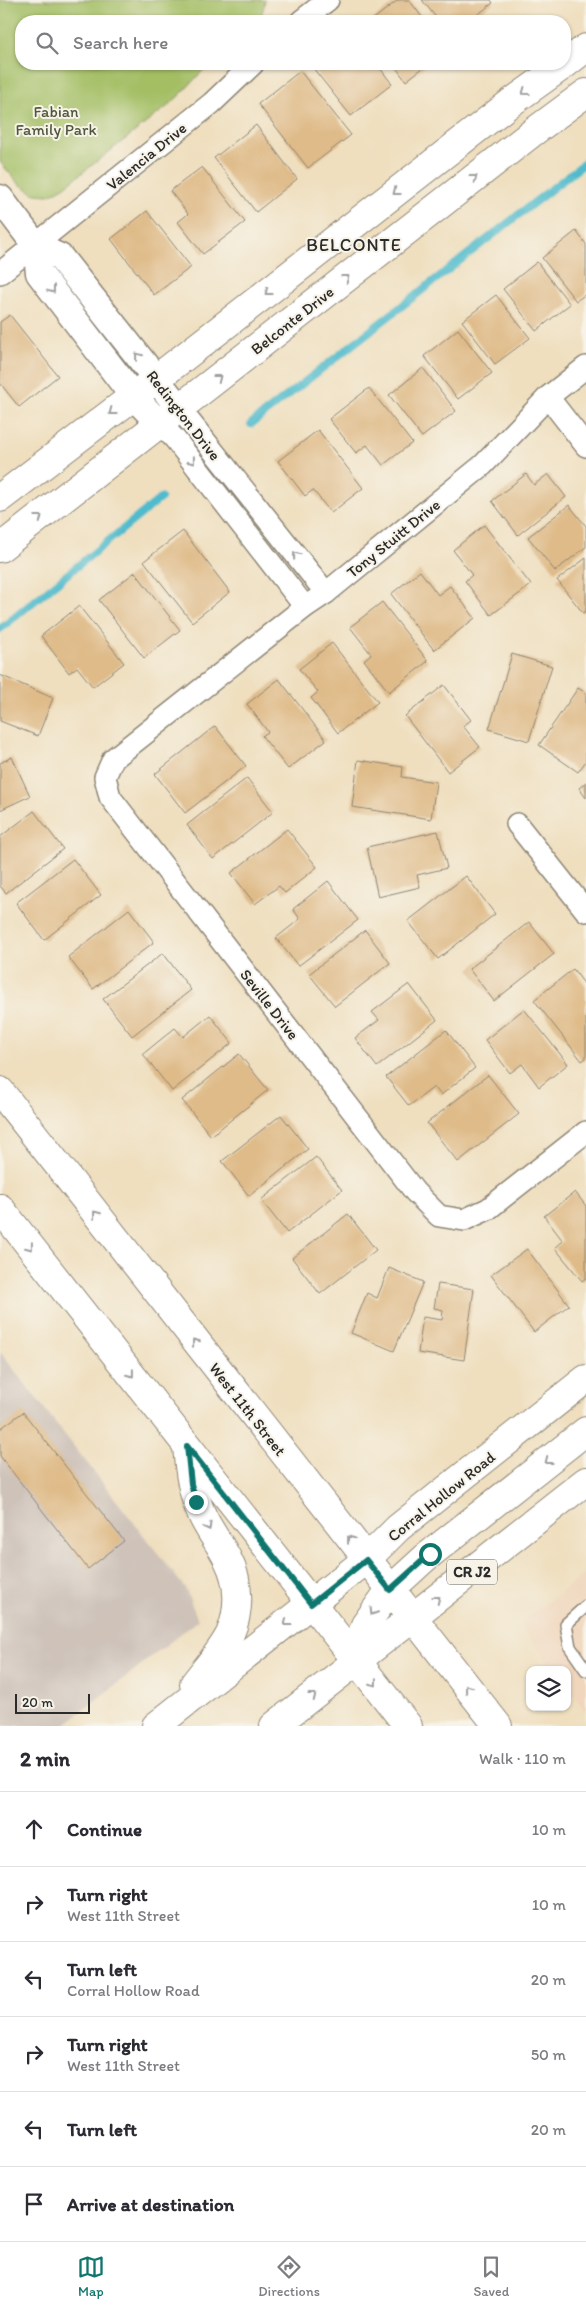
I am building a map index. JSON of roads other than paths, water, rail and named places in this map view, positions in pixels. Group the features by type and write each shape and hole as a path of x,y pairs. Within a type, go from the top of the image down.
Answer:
{"main road":[{"path":"571,59 586,48"},
{"path":"0,498 494,116 557,70"},
{"name":"Belconte Drive","path":"0,548 532,133 586,93"},
{"name":"West 11th Street","path":"0,1091 498,1726"},
{"path":"0,1208 408,1726"},
{"name":"Corral Hollow Road","path":"166,1718 366,1560 398,1528 586,1379"},
{"path":"357,1662 358,1646 365,1625 390,1590 425,1558 586,1431"},
{"path":"166,1718 222,1647 229,1634 237,1607 235,1575 229,1560 211,1533 196,1502 191,1484 187,1446"},
{"name":"CR J2","path":"274,1726 586,1481"}],"street":[{"path":"303,12 328,0"},
{"name":"Valencia Drive","path":"0,273 212,103 247,70"},
{"name":"Redington Drive","path":"0,198 36,246 60,257 156,379 170,416 174,438 305,607"},
{"name":"Redington Drive","path":"36,246 39,272 133,396 170,416 326,593"},
{"name":"Tony Stuitt Drive","path":"228,668 305,607 326,593 483,465 548,397 586,367"},
{"path":"548,397 586,446"},
{"name":"Seville Drive","path":"228,668 113,759 105,777 110,797 415,1192 439,1216 464,1220 488,1209 586,1132"},
{"path":"517,824 586,911"}],"lane":[{"path":"586,1606 566,1624 570,1647 586,1670"}],"waterway":[{"path":"251,424 586,162"},
{"path":"0,629 161,498"}],"district":[{"name":"BELCONTE","path":"354,245"}],"park label":[{"name":"Fabian Family Park","path":"56,120"}]}
